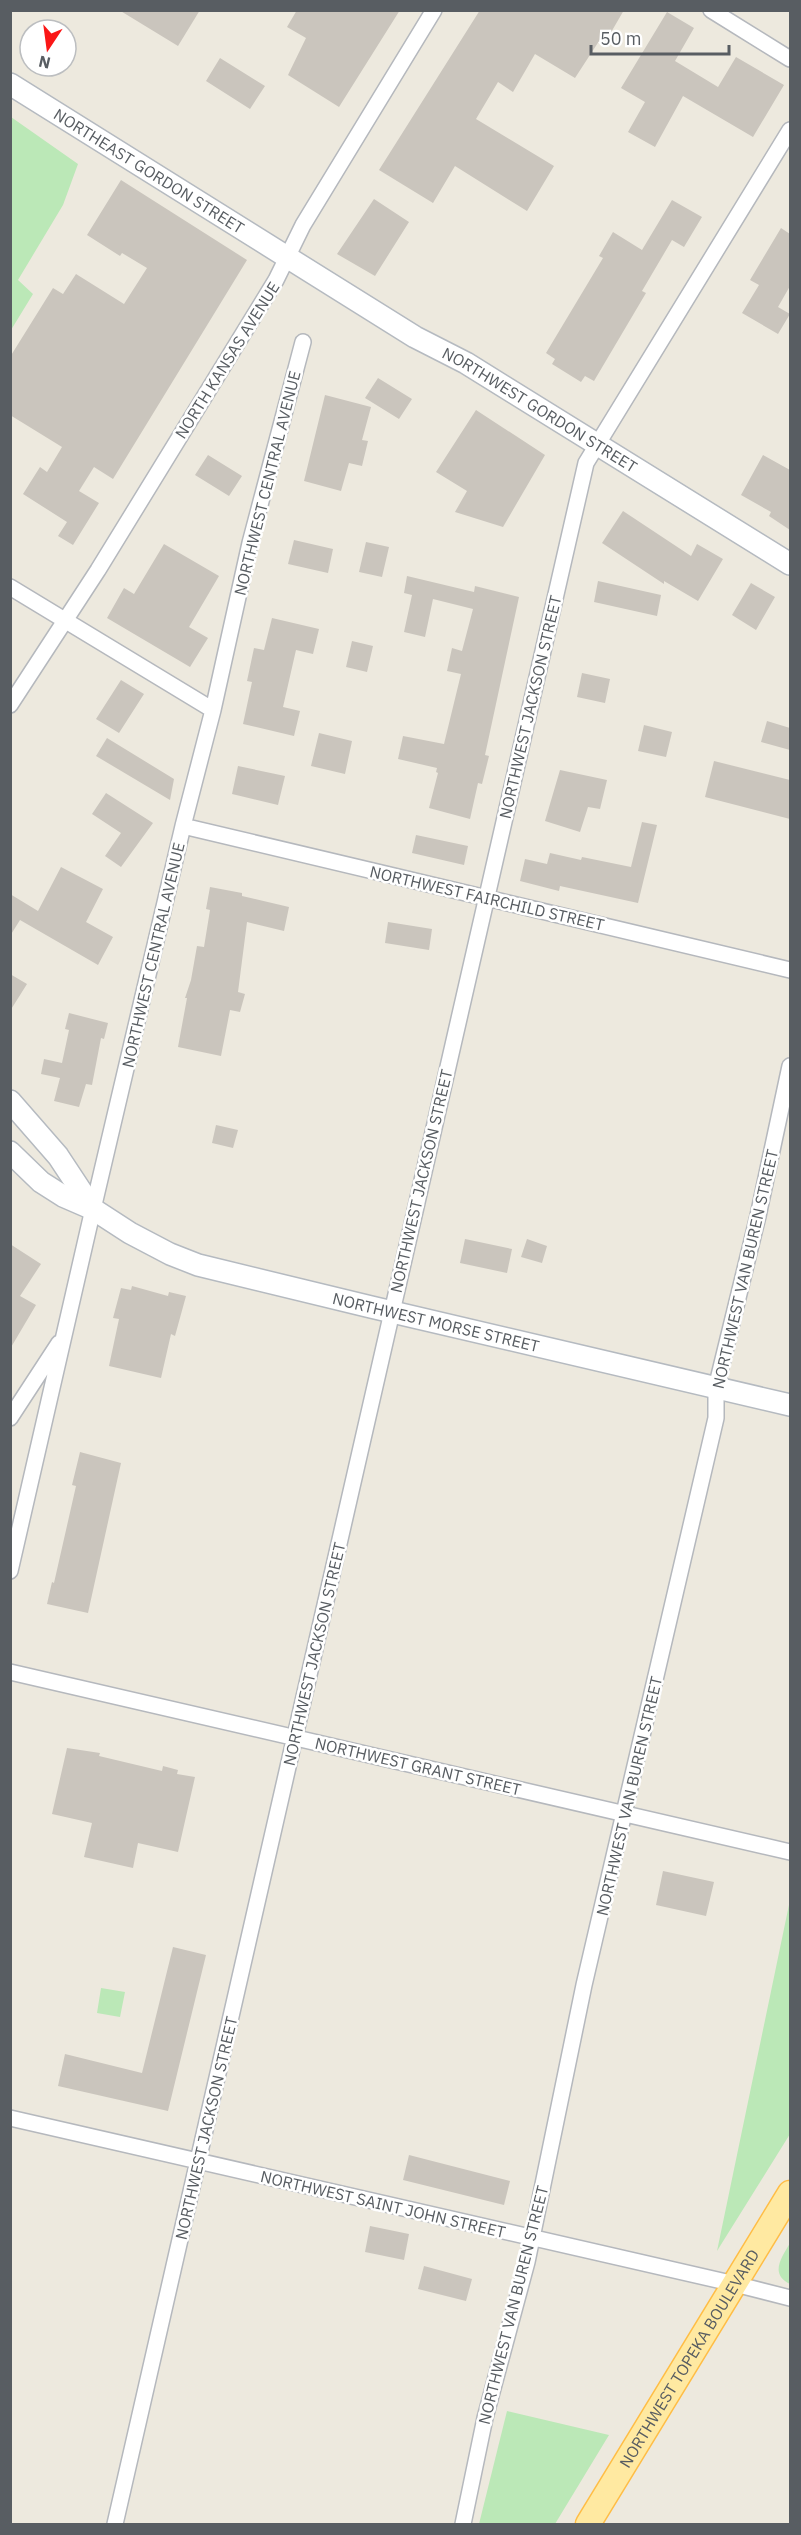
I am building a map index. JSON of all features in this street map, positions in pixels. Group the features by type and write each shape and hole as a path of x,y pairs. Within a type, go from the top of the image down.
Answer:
{"main road":[{"name":"NORTHEAST GORDON STREET","path":"10,84 288,258"},
{"name":"NORTHWEST GORDON STREET","path":"288,258 416,337 466,363 790,564"},
{"name":"NORTHWEST MORSE STREET","path":"10,1101 58,1156 93,1209"},
{"name":"NORTHWEST MORSE STREET","path":"10,1152 41,1182 63,1196 93,1209 130,1233 198,1264 790,1405"},
{"name":"NORTHWEST TOPEKA BOULEVARD","path":"588,2524 790,2193"}],"street":[{"name":"NORTH KANSAS AVENUE","path":"10,705 98,570 276,280 303,225 434,10"},
{"path":"711,10 790,59"},
{"name":"NORTHWEST JACKSON STREET","path":"115,2524 586,463 790,130"},
{"name":"NORTHWEST CENTRAL AVENUE","path":"10,1571 183,826 213,710 250,543 303,342"},
{"path":"10,588 213,710"},
{"name":"NORTHWEST FAIRCHILD STREET","path":"183,826 790,970"},
{"name":"NORTHWEST VAN BUREN STREET","path":"463,2524 485,2418 531,2238 584,1985 716,1418 716,1388 758,1216 790,1066"},
{"path":"10,1418 66,1333"},
{"name":"NORTHWEST GRANT STREET","path":"10,1672 790,1852"},
{"name":"NORTHWEST SAINT JOHN STREET","path":"10,2118 790,2298"}],"green space":[{"path":"11,117 78,164 63,205 18,280 33,294 11,330"},
{"path":"790,1900 790,2134 717,2251"},
{"path":"101,1988 125,1992 120,2017 97,2013"},
{"path":"790,2243 790,2284 780,2275 779,2265"},
{"path":"507,2411 609,2435 555,2524 479,2524"}],"building":[{"path":"119,10 200,10 178,46"},
{"path":"297,10 400,10 339,107 288,75 306,38 287,27"},
{"path":"480,10 624,10 606,41 601,38 575,78 535,54 513,92 498,82 476,119 554,166 527,211 455,166 433,203 379,170"},
{"path":"667,12 694,28 675,61 718,87 736,57 784,85 753,137 683,96 655,147 628,132 645,102 621,88"},
{"path":"220,58 265,86 250,109 206,81"},
{"path":"121,180 247,260 113,479 94,467 79,491 99,503 73,545 58,536 67,522 23,494 40,467 47,472 62,447 10,415 10,357 53,288 63,294 76,274 124,304 147,268 122,253 120,256 87,235"},
{"path":"374,199 409,222 375,276 337,254"},
{"path":"672,200 702,217 684,247 672,240 642,291 646,293 594,381 585,376 581,382 552,364 555,359 546,353 603,258 599,256 613,232 642,250"},
{"path":"781,228 790,234 790,286 778,307 790,314 778,334 742,313 759,285 750,280"},
{"path":"378,378 412,399 399,419 365,398"},
{"path":"325,395 371,407 362,440 368,441 362,466 349,463 341,491 304,481"},
{"path":"476,410 545,455 503,527 455,512 467,491 436,472"},
{"path":"208,455 242,476 229,496 195,475"},
{"path":"763,455 790,470 790,530 769,516 771,512 741,495"},
{"path":"623,511 691,556 697,544 723,559 698,601 664,581 664,584 602,543"},
{"path":"294,540 333,549 328,573 288,564"},
{"path":"366,542 389,547 382,577 359,572"},
{"path":"164,544 219,576 189,627 208,638 190,667 107,618 124,588 134,594"},
{"path":"407,576 474,592 475,586 519,597 485,755 489,756 482,784 478,783 470,819 429,808 438,773 437,768 398,759 403,736 444,744 461,674 447,671 452,648 462,651 473,609 433,599 425,637 404,632 412,595 404,593"},
{"path":"598,581 661,595 657,616 594,602"},
{"path":"751,583 775,597 756,630 732,615"},
{"path":"272,618 319,629 313,654 296,650 283,707 300,711 294,736 243,724 252,682 247,681 254,648 264,650"},
{"path":"352,641 373,646 367,672 346,667"},
{"path":"582,673 610,679 605,703 577,697"},
{"path":"121,680 144,694 119,733 96,719"},
{"path":"767,721 790,728 790,750 761,742"},
{"path":"644,725 672,732 666,757 638,751"},
{"path":"319,733 352,741 345,774 311,766"},
{"path":"107,738 174,779 170,800 96,756"},
{"path":"714,761 790,780 790,819 705,797"},
{"path":"238,766 285,776 278,805 232,794"},
{"path":"560,770 607,780 600,809 588,807 580,832 545,821"},
{"path":"106,793 153,823 121,867 105,856 121,833 92,814"},
{"path":"642,822 657,825 638,903 560,886 559,891 520,881 525,859 547,864 550,853 631,867"},
{"path":"416,835 468,846 464,865 412,853"},
{"path":"61,867 103,889 86,922 113,937 98,965 20,920 10,936 10,894 38,911"},
{"path":"210,887 242,893 242,896 289,907 284,931 247,922 238,992 245,994 240,1012 230,1010 221,1056 178,1047 187,998 185,998 197,946 204,947 210,910 206,909"},
{"path":"388,922 432,929 429,950 385,943"},
{"path":"10,974 27,984 10,1011"},
{"path":"69,1013 108,1023 104,1039 101,1038 92,1085 86,1084 79,1107 54,1101 60,1078 41,1074 44,1059 62,1063 69,1030 65,1029"},
{"path":"216,1125 238,1130 233,1148 212,1143"},
{"path":"465,1239 512,1249 507,1273 460,1263"},
{"path":"527,1239 547,1246 542,1263 521,1257"},
{"path":"10,1244 41,1264 20,1296 36,1305 10,1349"},
{"path":"132,1286 168,1296 169,1292 186,1296 175,1336 171,1334 161,1378 109,1366 119,1319 113,1318 121,1288 131,1290"},
{"path":"80,1452 121,1463 88,1613 47,1604 76,1486 72,1485"},
{"path":"67,1748 100,1753 99,1756 162,1771 163,1766 178,1770 177,1774 195,1777 178,1852 138,1843 133,1868 84,1857 92,1823 52,1814"},
{"path":"663,1871 714,1882 706,1916 656,1905"},
{"path":"173,1947 206,1955 168,2111 58,2086 65,2054 142,2073"},
{"path":"409,2155 510,2181 504,2205 403,2180"},
{"path":"370,2226 409,2234 404,2260 365,2252"},
{"path":"424,2266 472,2279 466,2301 418,2289"}]}
